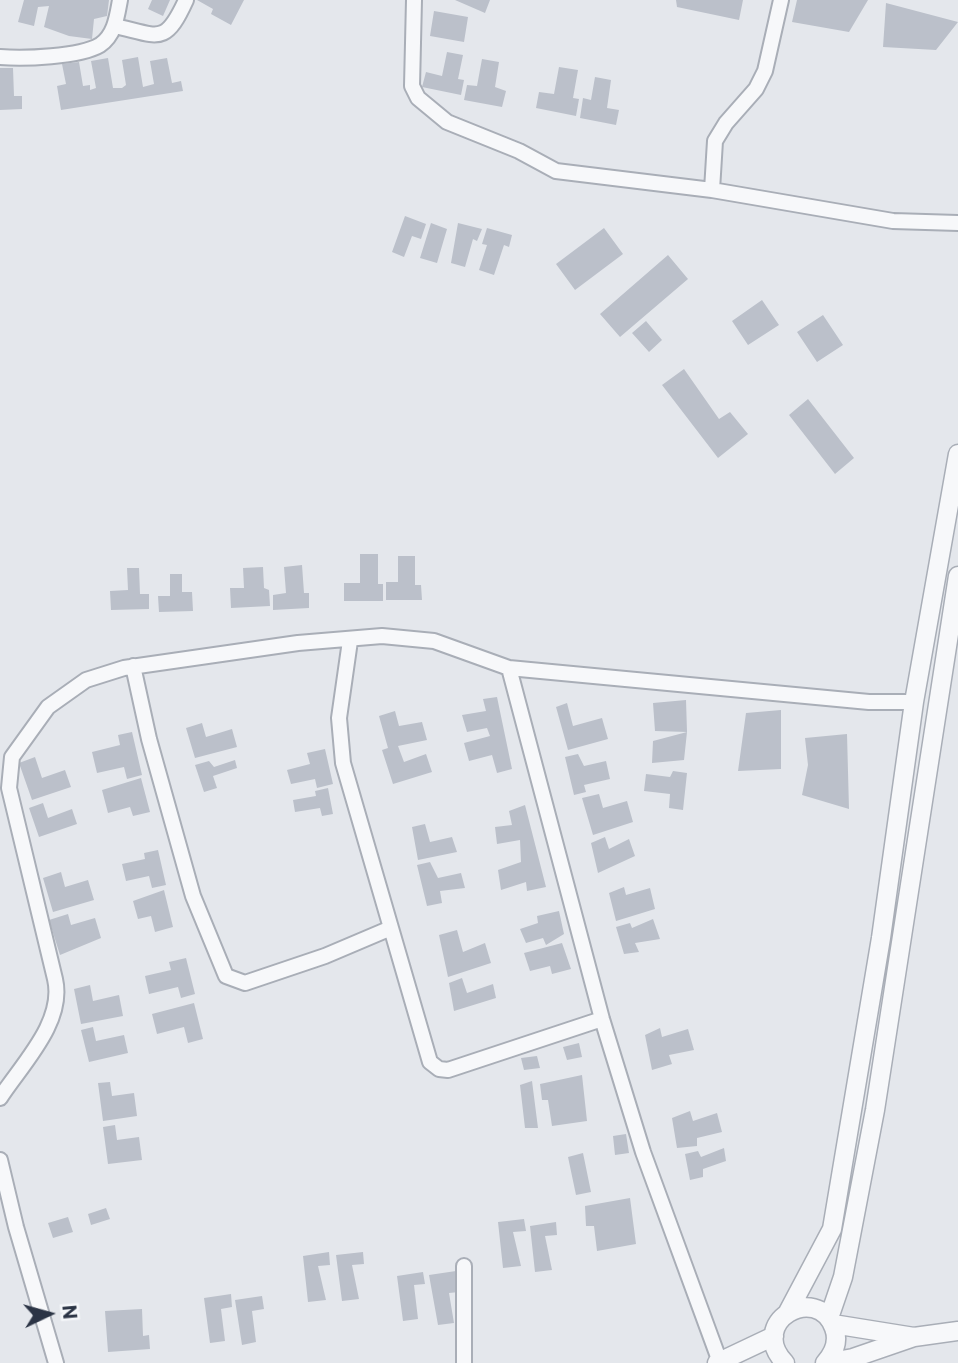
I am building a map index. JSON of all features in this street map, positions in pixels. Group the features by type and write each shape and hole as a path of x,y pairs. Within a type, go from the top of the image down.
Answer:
{"street":[{"path":"0,57 74,53 101,44 115,26 120,0"},
{"path":"115,26 157,35 166,33 186,0"},
{"path":"414,0 412,86 418,98 447,122 519,151 556,171 712,190 893,221 958,223"},
{"path":"712,190 715,141 726,123 756,89 765,71 781,0"},
{"path":"788,1312 832,1229 881,938 914,702 958,454"},
{"path":"825,1363 836,1345 831,1321 843,1277 865,1161 958,576"},
{"path":"0,1098 52,1018 58,1002 55,979 9,788 12,757 47,707 86,681 133,666 161,665 313,641 350,641 382,636 421,639 509,668 855,701 914,702"},
{"path":"350,641 339,718 343,763 430,1062 439,1069 448,1070 602,1019"},
{"path":"133,666 149,739 193,896 226,976 245,983 325,956 391,928"},
{"path":"509,668 602,1019 643,1152 719,1363 774,1336"},
{"path":"881,938 901,941"},
{"path":"0,1160 16,1227 56,1363"},
{"path":"464,1266 464,1363"},
{"path":"785,1363 778,1355 774,1336 780,1318 788,1312 805,1307 814,1308 831,1321 914,1337"},
{"path":"825,1363 853,1358 914,1337 958,1331"}],"building":[{"path":"24,0 109,0 107,16 94,19 92,39 69,36 44,27 49,6 38,7 34,26 18,22"},
{"path":"152,0 170,0 163,16 148,9"},
{"path":"197,0 244,0 231,25 211,14 213,9"},
{"path":"455,0 490,0 485,13"},
{"path":"676,0 743,0 739,20 677,7"},
{"path":"797,0 868,0 849,32 792,22"},
{"path":"886,3 958,22 936,50 883,47"},
{"path":"434,11 468,17 464,42 430,36"},
{"path":"447,52 463,55 458,79 464,80 461,95 422,87 426,72 442,76"},
{"path":"138,57 143,87 154,84 150,61 167,58 172,83 181,81 183,91 61,110 57,86 66,84 62,64 79,62 83,86 90,85 90,90 96,88 91,61 108,58 113,88 122,88 126,85 122,60"},
{"path":"482,59 499,62 495,87 506,91 502,107 464,100 467,85 477,86"},
{"path":"559,67 578,70 573,98 579,99 576,116 536,108 539,92 554,94"},
{"path":"0,68 13,68 14,96 22,96 22,109 0,110"},
{"path":"595,77 611,80 607,108 619,110 616,125 580,118 583,98 591,100"},
{"path":"405,216 426,224 421,239 412,236 404,257 392,252"},
{"path":"431,223 447,229 437,263 420,258"},
{"path":"458,223 482,229 477,241 473,239 465,267 451,263"},
{"path":"487,228 512,235 509,247 504,245 494,275 479,270 487,245 482,244"},
{"path":"604,228 623,254 575,290 556,264"},
{"path":"668,255 688,279 620,337 600,314"},
{"path":"762,300 779,325 748,345 732,321"},
{"path":"823,315 843,345 817,362 797,332"},
{"path":"646,321 662,340 649,352 632,333"},
{"path":"684,369 719,419 730,412 748,434 718,458 662,385"},
{"path":"808,399 854,458 835,474 789,415"},
{"path":"360,554 378,554 378,584 383,584 383,601 344,601 344,583 360,583"},
{"path":"398,556 415,556 415,585 421,585 422,600 386,600 386,582 398,582"},
{"path":"302,565 304,593 309,593 309,608 273,610 273,595 286,593 284,567"},
{"path":"263,567 264,588 269,590 270,606 231,608 230,588 244,588 243,568"},
{"path":"127,568 139,568 140,594 149,594 149,609 111,610 110,591 128,590"},
{"path":"170,574 182,574 182,592 192,592 193,611 159,612 158,596 170,596"},
{"path":"497,697 512,769 497,773 492,755 469,761 464,743 490,736 487,728 467,732 462,715 486,711 483,699"},
{"path":"686,700 687,732 655,731 653,703"},
{"path":"567,703 573,726 602,718 608,739 568,750 556,707"},
{"path":"781,710 781,769 738,771 746,713"},
{"path":"395,711 399,726 422,722 427,740 398,746 404,762 426,754 432,772 393,784 382,750 388,748 379,716"},
{"path":"202,723 206,737 232,729 237,747 195,758 186,728"},
{"path":"132,732 142,775 127,779 124,767 97,773 92,752 120,745 118,735"},
{"path":"687,732 684,760 652,763 653,741"},
{"path":"847,734 849,809 802,795 808,765 805,738"},
{"path":"325,749 333,784 317,788 315,779 291,784 287,770 310,764 307,753"},
{"path":"578,754 584,766 606,761 610,779 584,785 586,792 574,795 565,757"},
{"path":"35,757 42,778 65,770 71,787 32,800 19,763"},
{"path":"235,760 237,768 213,776 217,788 204,792 195,765 209,761 214,767"},
{"path":"673,771 687,773 683,810 669,808 670,794 644,791 646,774 670,777"},
{"path":"141,778 150,812 133,816 130,807 108,813 102,790"},
{"path":"328,788 333,814 322,816 320,808 295,812 293,800 316,796 315,791"},
{"path":"599,794 603,808 627,801 633,822 593,835 582,798"},
{"path":"43,803 48,818 72,809 77,824 39,837 29,808"},
{"path":"525,805 546,887 527,891 526,882 501,890 498,870 521,862 520,840 497,844 495,827 512,825 509,811"},
{"path":"425,824 430,842 452,837 457,852 418,860 412,827"},
{"path":"605,837 609,849 629,839 635,856 598,873 591,843"},
{"path":"158,850 166,885 152,888 149,876 126,881 122,864 145,859 144,853"},
{"path":"430,862 438,878 461,873 465,888 440,891 442,903 427,906 417,865"},
{"path":"61,872 65,887 88,880 94,900 53,912 43,878"},
{"path":"624,887 626,895 650,888 655,909 616,921 609,893"},
{"path":"164,890 173,927 155,932 151,916 138,919 133,901"},
{"path":"559,911 564,934 546,945 543,938 526,943 520,929 538,923 537,916"},
{"path":"68,914 71,925 95,918 101,938 60,955 49,920"},
{"path":"653,919 660,939 635,943 639,952 624,954 616,927 630,923 632,928"},
{"path":"457,930 463,952 485,943 491,963 448,977 439,935"},
{"path":"562,943 571,969 552,974 550,966 530,971 524,953"},
{"path":"186,958 195,994 181,998 178,987 149,994 145,976 171,970 169,962"},
{"path":"462,978 467,993 493,984 496,998 454,1011 449,983"},
{"path":"90,985 93,1001 119,995 123,1016 81,1024 74,989"},
{"path":"194,1003 203,1039 188,1043 184,1027 157,1034 152,1014"},
{"path":"93,1027 96,1041 124,1035 128,1053 89,1062 81,1030"},
{"path":"660,1028 662,1037 688,1029 694,1050 669,1055 672,1064 652,1070 645,1035"},
{"path":"579,1043 582,1057 567,1060 563,1047"},
{"path":"537,1056 540,1068 524,1070 521,1058"},
{"path":"582,1075 587,1121 552,1126 548,1100 542,1100 540,1084"},
{"path":"532,1081 538,1128 525,1128 520,1085"},
{"path":"110,1082 112,1096 134,1093 137,1116 103,1121 98,1083"},
{"path":"690,1111 693,1121 717,1113 722,1132 697,1138 697,1146 677,1148 672,1118"},
{"path":"115,1125 117,1140 139,1137 142,1160 108,1164 103,1127"},
{"path":"626,1134 629,1153 615,1155 613,1136"},
{"path":"724,1148 726,1161 703,1169 703,1177 690,1180 685,1154 698,1151 701,1157"},
{"path":"583,1153 591,1192 576,1195 568,1157"},
{"path":"630,1198 636,1244 597,1251 594,1226 586,1226 585,1206"},
{"path":"106,1208 110,1219 91,1225 88,1214"},
{"path":"68,1217 73,1232 53,1238 48,1223"},
{"path":"524,1219 526,1231 513,1232 521,1266 503,1268 498,1222"},
{"path":"556,1222 557,1235 545,1236 552,1270 535,1272 530,1226"},
{"path":"329,1252 330,1265 318,1266 326,1300 308,1302 303,1256"},
{"path":"363,1252 364,1264 352,1265 359,1299 342,1301 336,1255"},
{"path":"456,1271 459,1292 449,1293 454,1323 438,1325 429,1275"},
{"path":"423,1272 425,1284 414,1285 418,1319 403,1321 397,1276"},
{"path":"231,1294 232,1307 221,1309 225,1341 210,1343 204,1298"},
{"path":"262,1296 264,1309 252,1311 256,1342 242,1345 235,1300"},
{"path":"142,1309 143,1336 149,1335 150,1349 108,1352 105,1311"}]}
